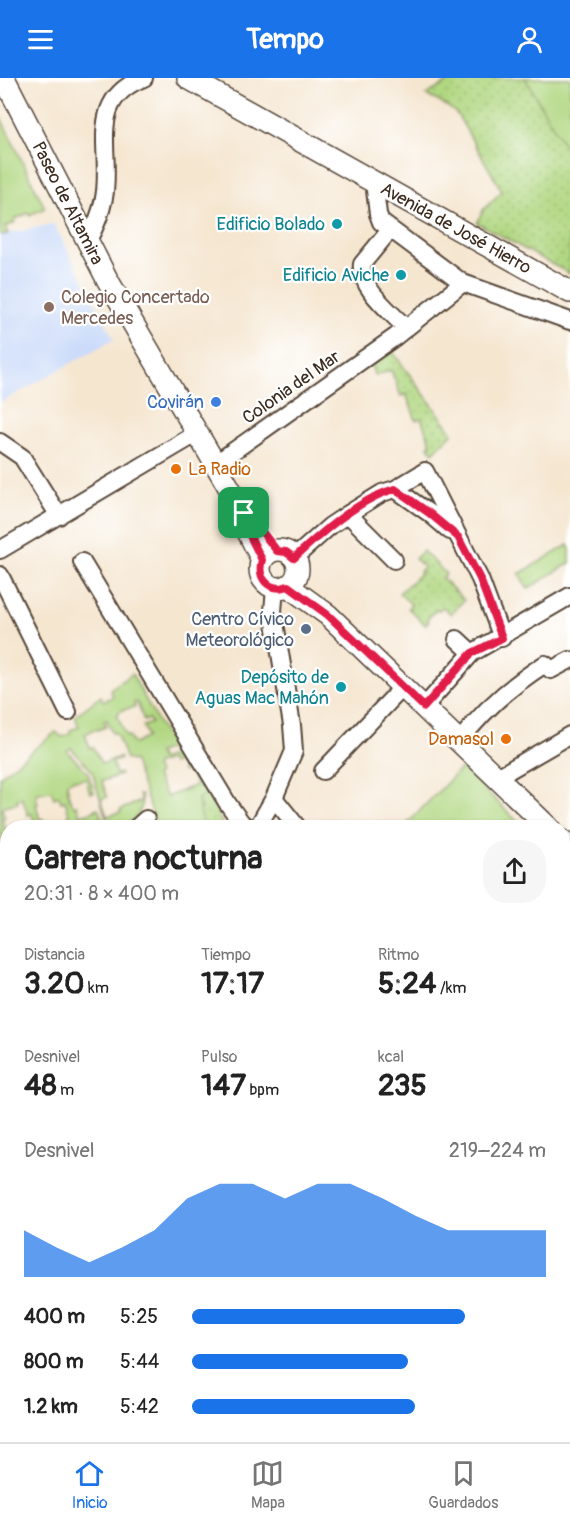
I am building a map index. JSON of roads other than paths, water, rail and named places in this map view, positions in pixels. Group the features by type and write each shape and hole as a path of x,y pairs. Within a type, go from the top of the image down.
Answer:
{"main road":[{"name":"Paseo de Altamira","path":"4,78 125,313 244,513 245,526 282,569 328,615 541,820"},
{"name":"Avenida de José Hierro","path":"197,81 570,292"}],"street":[{"path":"87,242 104,198 107,115 111,104 124,87 144,78"},
{"name":"Avenida de José Hierro","path":"374,182 381,222 463,284 570,321"},
{"name":"Avenida de José Hierro","path":"390,230 362,264 361,271 364,281 406,328"},
{"path":"406,328 463,284"},
{"name":"Colonia del Mar","path":"214,464 406,328"},
{"path":"0,550 196,434"},
{"path":"0,442 22,457 59,516"},
{"path":"262,820 290,762 294,740 273,611 282,569 330,526 382,492 395,489 425,471 436,509 458,537 480,579 502,638"},
{"path":"395,489 436,509"},
{"path":"348,514 394,560"},
{"path":"82,562 240,820"},
{"path":"0,575 68,712"},
{"path":"424,707 472,653 502,638 570,596"},
{"path":"457,639 472,653"},
{"path":"459,742 496,701 519,680 545,664 551,670 570,660"},
{"path":"323,771 403,687"},
{"path":"496,778 570,735"},
{"path":"274,798 292,820"},
{"path":"228,804 231,820"}],"place":[{"name":"Edificio Bolado","path":"337,224"},
{"name":"Edificio Aviche","path":"401,275"},
{"name":"Colegio Concertado Mercedes","path":"49,307"},
{"name":"Covirán","path":"216,402"},
{"name":"La Radio","path":"176,469"},
{"name":"Centro Cívico Meteorológico","path":"306,629"},
{"name":"Depósito de Aguas Mac Mahón","path":"341,687"},
{"name":"Damasol","path":"506,739"}]}
